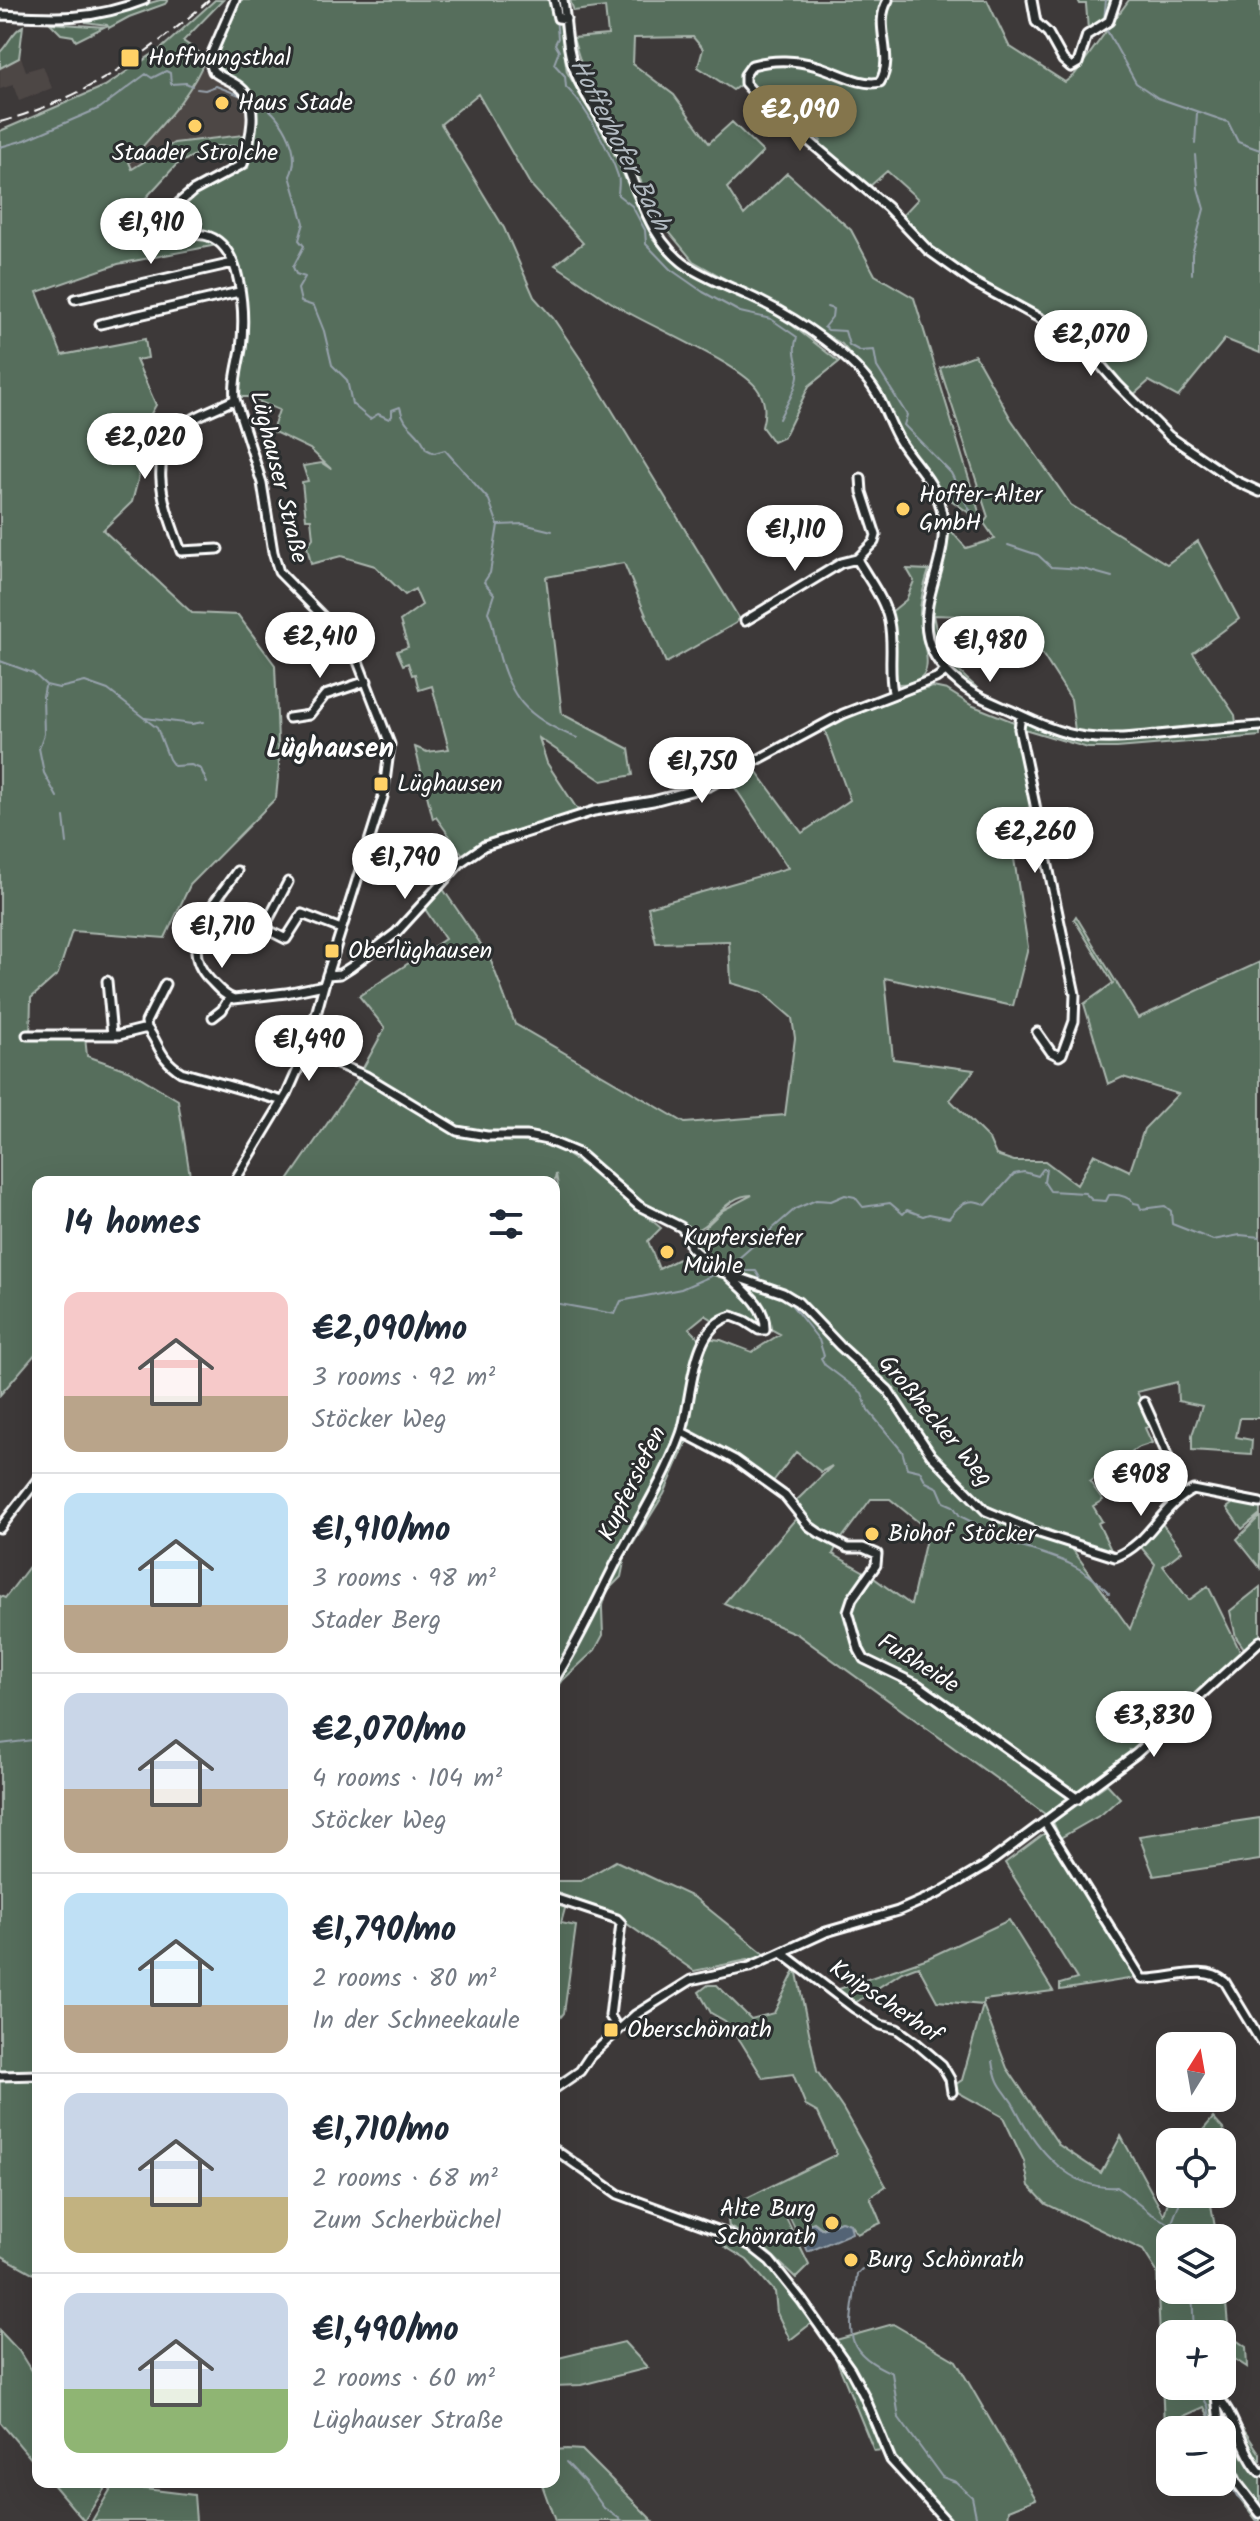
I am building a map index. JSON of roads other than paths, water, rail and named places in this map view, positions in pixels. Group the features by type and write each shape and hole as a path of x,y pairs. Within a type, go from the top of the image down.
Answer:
{"street":[{"path":"1,15 79,18 144,0"},
{"path":"75,299 233,263 223,244 206,235 161,240 155,236 179,203 193,191 243,164 252,114 250,100 241,88 213,71 209,60 235,0"},
{"path":"554,0 558,18 566,19"},
{"path":"563,0 569,52 578,79 620,150 645,210 664,243 689,267 794,320 859,372 876,393 903,446 932,485 942,511 944,530 927,600 926,624 932,647 946,671 978,696 1062,732 1100,738 1260,726"},
{"path":"888,0 881,15 886,58 880,82 871,84 793,61 752,65 745,75 745,83 759,99 887,207 928,250 973,282 1073,335 1169,436 1232,479 1260,492"},
{"path":"1032,0 1036,22 1048,33 1065,63 1071,67 1078,63 1087,35 1111,19 1116,0"},
{"name":"Lüghauser Straße","path":"233,263 239,292 242,337 235,399 262,483 279,572 352,646 390,744 383,797 306,1051 283,1101 238,1176"},
{"path":"100,324 239,292"},
{"path":"218,549 181,551 163,497 159,470 167,448 181,428 235,399"},
{"path":"745,621 841,563 857,559 874,542 876,535 862,492 861,478"},
{"path":"857,559 885,607 891,634 889,666 893,692"},
{"path":"327,975 340,974 396,933 473,851 594,811 653,801 709,786 843,714 893,692 936,678 946,671"},
{"path":"289,718 309,715 325,695 367,681"},
{"path":"1021,716 1019,729 1075,994 1074,1021 1062,1054 1059,1056 1051,1052 1037,1032"},
{"path":"237,871 206,917 195,943 202,972 229,998 286,993 324,985"},
{"path":"288,882 287,893 264,928 286,939 302,914 341,929"},
{"path":"107,981 112,1035"},
{"path":"165,984 146,1022 157,1049 169,1063 181,1072 283,1101"},
{"path":"213,1017 229,998"},
{"path":"27,1035 112,1035 147,1028"},
{"name":"Großhecker Weg","path":"306,1051 366,1076 457,1131 547,1140 578,1153 639,1206 681,1227 687,1234 691,1248 717,1270 783,1293 798,1302 888,1390 931,1455 986,1511 1036,1532 1115,1557 1137,1546 1170,1505 1182,1496"},
{"name":"Kupfersiefen","path":"560,1669 641,1517 682,1432 697,1357 709,1332 719,1322 732,1316 765,1330 758,1305 729,1276"},
{"path":"1144,1402 1165,1453 1170,1458 1182,1496 1193,1490 1260,1503"},
{"name":"Fußheide","path":"682,1432 735,1460 785,1496 809,1526 819,1533 848,1548 863,1548 877,1554 876,1565 852,1599 848,1611 864,1659 918,1685 1078,1799"},
{"path":"0,1528 32,1487"},
{"path":"560,2085 580,2071 590,2056 635,2015 685,1984 700,1977 750,1967 826,1932 898,1911 939,1893 985,1866 1156,1738 1260,1641"},
{"path":"1045,1823 1142,1979 1214,1974 1225,1982 1260,2040"},
{"path":"560,1900 621,1923 610,2016 618,2029"},
{"name":"Knipscherhof","path":"782,1953 854,2008 881,2025 897,2029 915,2042 942,2065 950,2079 952,2092"},
{"path":"0,2076 32,2075"},
{"path":"560,2153 618,2194 725,2233 751,2246 770,2261 850,2369 891,2460 946,2521"},
{"path":"1218,2416 1216,2397 1225,2402 1231,2416"},
{"path":"1236,2430 1245,2452 1260,2472"},
{"path":"1236,2481 1260,2513"}],"water":[{"path":"841,2221 850,2224 852,2233 808,2252 800,2232 804,2227 814,2223 822,2229"}],"waterway":[{"path":"1104,20 1106,0"},
{"name":"Hofferhofer Bach","path":"556,18 558,38 555,44 559,51 554,64 565,76 566,87 589,116 603,142 618,176 618,195 632,206 645,230 646,244 670,269 703,292 740,312 771,319 797,337 797,382 779,419"},
{"path":"1106,29 1136,83 1158,98 1228,122 1238,142 1260,150"},
{"path":"0,147 25,140 100,108 146,74 152,78 166,71 170,73 171,84 186,83 192,86"},
{"path":"197,89 216,86 242,96"},
{"path":"256,100 281,122 291,144 294,155 290,176 304,223 299,240 304,246 293,267 296,274 305,277 298,289 301,302 314,306 332,365 347,380 352,404 370,419 378,414 389,419 392,410 400,407 405,420 426,449 434,453 445,450 489,500 498,525 490,573 484,582 494,594 488,612 501,661 513,691 522,703 545,722 577,738"},
{"path":"1195,144 1197,113"},
{"path":"1192,274 1192,254 1204,209 1198,188 1195,155"},
{"name":"Hofferhofer Bach","path":"827,307 833,309 832,317 824,327 845,331 849,345 860,351 874,350 877,367 907,415 904,425 951,473 969,509 979,518"},
{"path":"498,525 523,524 552,531"},
{"name":"Hofferhofer Bach","path":"1008,545 1038,555 1051,567 1083,569 1112,577"},
{"path":"0,661 33,673 46,685 59,688 85,682 108,690 157,728 174,766 191,765 201,769 207,783"},
{"path":"45,687 44,734 39,748 44,773 57,797"},
{"path":"145,718 192,724 203,722"},
{"path":"64,817 67,843"},
{"path":"730,1270 739,1258 795,1209 816,1200 831,1201 845,1195 855,1197 863,1207 890,1203 903,1214 907,1210 923,1216 929,1214 949,1218 969,1201 986,1205 1014,1174 1024,1172 1038,1176 1043,1169 1046,1169 1044,1182 1050,1191 1085,1193 1092,1200 1106,1201 1109,1195 1119,1195 1139,1204 1141,1209 1165,1206 1171,1211 1172,1224 1213,1240 1240,1235 1260,1237"},
{"path":"733,1267 738,1271 756,1271 762,1281 790,1291"},
{"path":"560,1304 615,1314 621,1301 681,1289 713,1275"},
{"path":"789,1302 819,1340 825,1365 862,1393 868,1410 902,1451 907,1468 920,1471 926,1482 938,1488 944,1502 953,1506 960,1516 1009,1543 1074,1566 1109,1593"},
{"path":"0,1744 32,1740"},
{"path":"993,2061 999,2084 1034,2139 1056,2164 1084,2182 1117,2187 1169,2224"},
{"path":"1171,2224 1178,2208"},
{"path":"862,2269 857,2274 851,2322 855,2345 862,2355 892,2373 899,2418 942,2477 956,2482 972,2497 977,2521"},
{"path":"1193,2304 1193,2320"},
{"path":"1204,2400 1210,2416"},
{"path":"566,2462 604,2508 623,2521"},
{"path":"1236,2494 1252,2508"},
{"path":"1256,2512 1257,2520"}],"railway":[{"path":"0,122 59,101 112,74 161,40 209,0"}],"place":[{"name":"Hoffnungsthal","path":"130,58"},
{"name":"Haus Stade","path":"222,103"},
{"name":"Staader Strolche","path":"195,126"},
{"name":"Hoffer-Alter GmbH","path":"903,509"},
{"name":"Lüghausen","path":"381,784"},
{"name":"Oberlüghausen","path":"332,951"},
{"name":"Kupfersiefer Mühle","path":"667,1252"},
{"name":"Biohof Stöcker","path":"872,1534"},
{"name":"Oberschönrath","path":"611,2030"},
{"name":"Alte Burg Schönrath","path":"832,2223"},
{"name":"Burg Schönrath","path":"851,2260"}],"district":[{"name":"Lüghausen","path":"330,749"}]}
